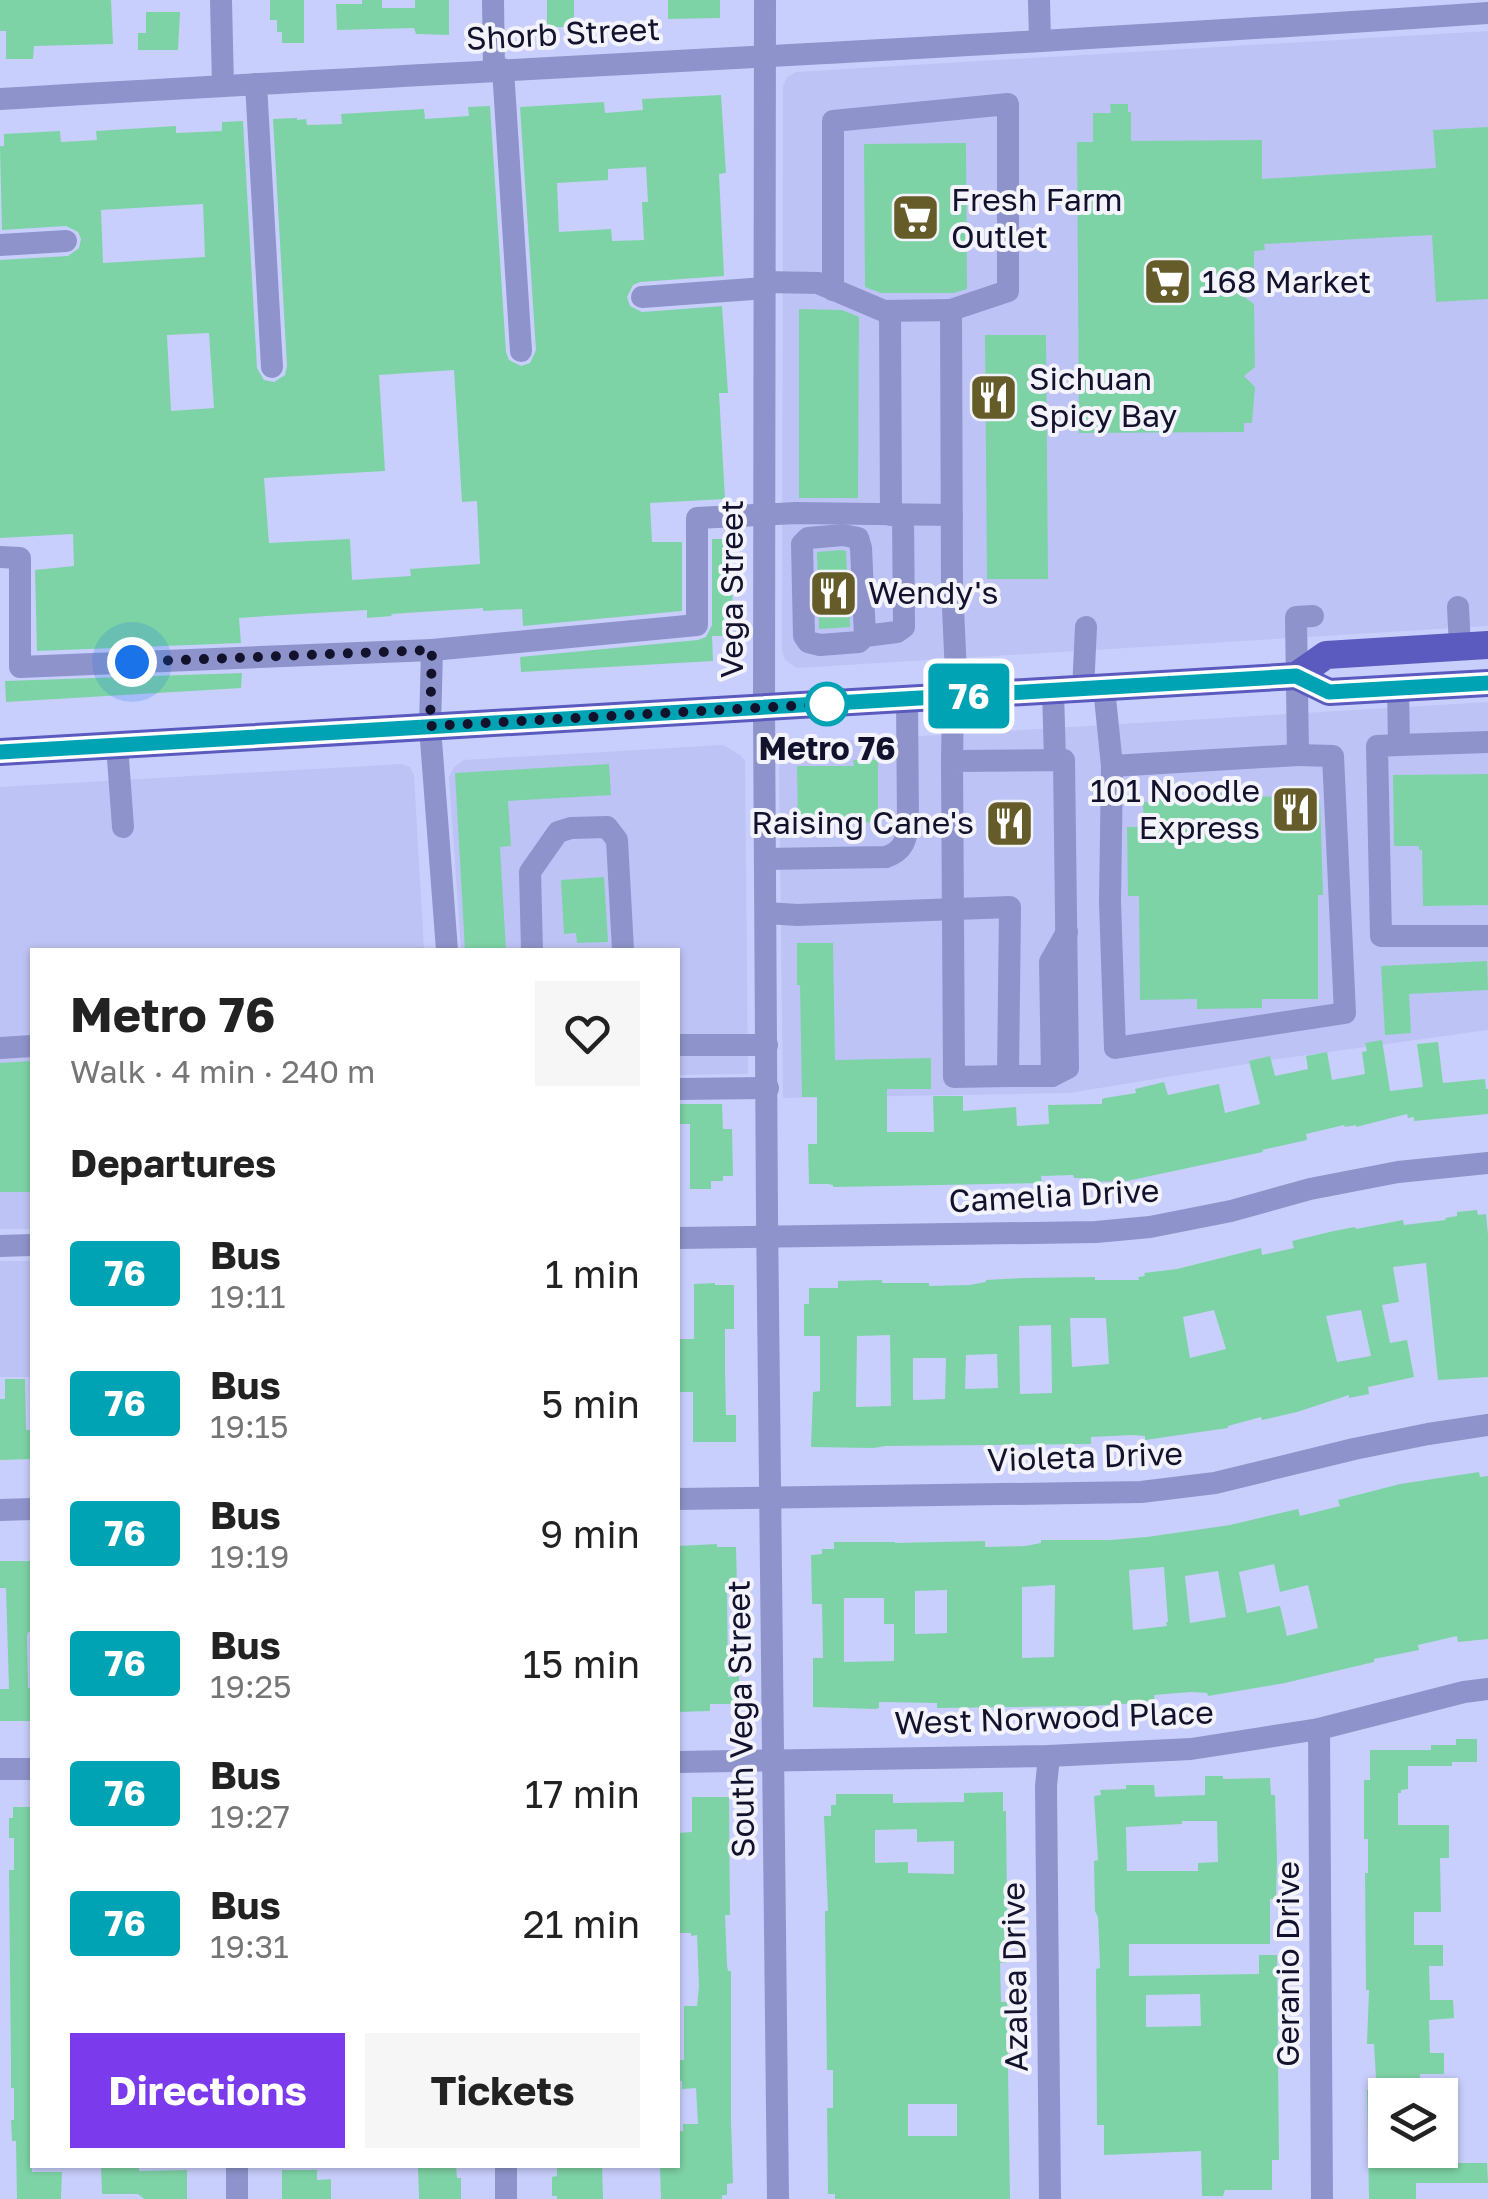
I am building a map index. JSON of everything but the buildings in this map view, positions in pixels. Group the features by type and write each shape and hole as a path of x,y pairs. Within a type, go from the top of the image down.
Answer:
{"main road":[{"path":"1296,676 1326,655 1474,646"},
{"path":"0,752 1296,676 1329,692 1488,683"}],"street":[{"path":"221,0 223,86"},
{"path":"493,0 520,351"},
{"name":"Vega Street","path":"764,0 768,1238"},
{"path":"1039,0 1040,40"},
{"path":"1308,0 1308,25"},
{"name":"Shorb Street","path":"0,99 1488,13"},
{"path":"256,84 272,367"},
{"path":"642,297 818,283 832,290 884,312 951,310 1008,290 1008,104 832,121 832,290"},
{"path":"0,245 66,240"},
{"path":"951,310 955,696 952,761 954,1077 1052,1076 1068,1068 1064,760 952,761"},
{"path":"865,636 858,538 808,538 802,544 801,554 804,636 808,642 820,646 859,642 865,636 897,632 904,627 890,311"},
{"path":"0,558 20,558 20,667 432,650 697,626 697,518 952,516"},
{"path":"1458,608 1474,646"},
{"path":"1298,756 1296,616 1313,616"},
{"path":"1086,627 1094,689 1112,766 1110,902 1115,1048 1345,1013 1333,756 1112,766"},
{"path":"432,650 430,726 447,948"},
{"path":"1398,688 1399,744"},
{"path":"1053,691 1056,760"},
{"path":"766,859 896,854 903,846 908,821 907,700"},
{"path":"1488,742 1377,746 1382,936 1488,936"},
{"path":"117,745 123,827"},
{"path":"532,948 530,872 558,832 607,827 617,840 622,948"},
{"path":"766,913 1010,907 1015,1077"},
{"path":"680,1045 767,1045"},
{"path":"0,1048 30,1046"},
{"path":"680,1089 768,1088"},
{"name":"Camelia Drive","path":"680,1238 1096,1232 1150,1227 1398,1172 1488,1162"},
{"name":"South Vega Street","path":"768,1238 778,2199"},
{"path":"0,1246 30,1245"},
{"name":"Violeta Drive","path":"680,1499 1141,1492 1215,1483 1354,1449 1488,1425"},
{"path":"0,1510 30,1510"},
{"name":"West Norwood Place","path":"680,1762 1049,1756 1191,1749 1319,1729 1488,1689"},
{"name":"Geranio Drive","path":"1319,1729 1322,2199"},
{"name":"Azalea Drive","path":"1049,1756 1046,1786 1050,2199"},
{"path":"0,1769 30,1768"},
{"path":"237,2168 238,2199"},
{"path":"506,2168 506,2199"}],"shaded area":[{"path":"1488,31 1488,626 797,668 785,660 783,87 787,77 796,72"},
{"path":"1488,702 1488,1030 1069,1093 783,1098 779,766 792,747 803,743"},
{"path":"723,745 740,755 745,761 748,1074 680,1075 680,948 461,948 449,777 464,760"},
{"path":"401,764 410,767 414,775 424,948 30,948 30,1229 0,1229 0,787"},
{"path":"0,1261 30,1261 30,1377 0,1377"}],"bus line":[{"name":"76","path":"0,752 1296,676 1329,692 1488,683"}],"place":[{"name":"Fresh Farm Outlet","path":"916,218"},
{"name":"168 Market","path":"1167,282"},
{"name":"Sichuan Spicy Bay","path":"994,397"},
{"name":"Wendy's","path":"833,593"},
{"name":"Metro 76","path":"827,704"},
{"name":"101 Noodle Express","path":"1295,809"},
{"name":"Raising Cane's","path":"1009,823"}],"route":[{"path":"132,662 432,650 430,726 827,704"}]}
